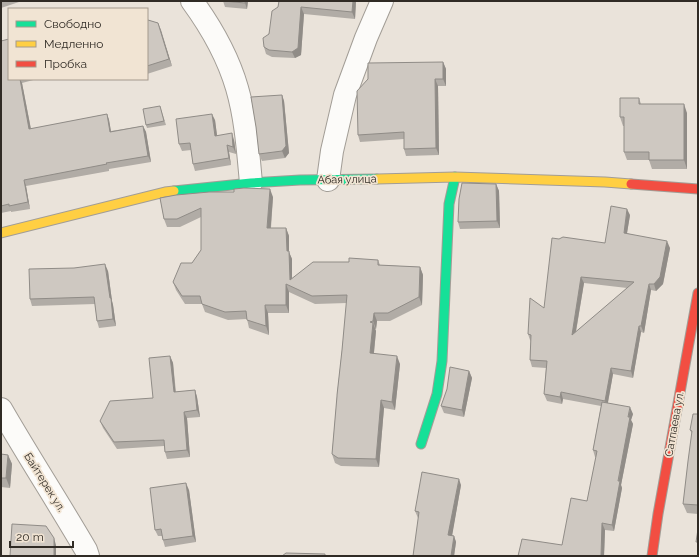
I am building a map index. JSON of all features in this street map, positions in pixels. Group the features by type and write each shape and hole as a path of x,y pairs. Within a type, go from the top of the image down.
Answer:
{"street":[{"path":"192,1 203,16 224,55 237,88 244,118 251,183"},
{"path":"328,180 332,151 345,95 366,38 382,1"},
{"path":"421,444 437,394 442,361 449,204 455,177"},
{"name":"Абая улица","path":"1,234 165,192 251,183 300,180 455,177 605,182 698,189"},
{"name":"Сатпаева ул.","path":"652,556 658,514 698,293"},
{"name":"Байтерек ул.","path":"1,408 8,432 57,501 88,556"}],"building":[{"path":"223,1 245,1 245,3"},
{"path":"279,1 353,1 352,12 301,7 298,48 292,52 269,50 264,47 263,38 269,34 272,11 278,7"},
{"path":"148,20 158,23 169,59 148,66"},
{"path":"8,39 8,80 20,80 29,129 107,114 110,132 143,126 148,156 24,180 28,202 1,206 1,41"},
{"path":"443,62 443,79 435,79 436,148 404,149 404,132 358,135 357,91 368,79 368,63"},
{"path":"282,95 286,146 282,151 259,154 251,97"},
{"path":"620,98 639,98 639,104 684,104 684,160 649,160 649,152 624,152 624,117 620,117"},
{"path":"160,106 164,121 146,125 143,109"},
{"path":"212,114 215,136 232,133 233,147 227,145 229,158 193,164 190,143 179,144 176,119"},
{"path":"462,183 496,184 497,221 458,222 459,199"},
{"path":"234,189 270,189 267,228 286,228 287,251 289,251 290,280 313,262 349,262 349,258 378,260 378,265 420,267 419,297 388,313 374,313 373,321 370,322 373,323 370,353 397,356 392,402 381,400 376,459 338,458 332,454 347,295 312,296 286,284 286,305 265,305 266,326 247,320 246,311 225,312 202,304 200,296 182,296 173,282 181,263 192,263 201,250 201,208 177,219 164,219 160,198 209,192 234,192"},
{"path":"611,206 627,209 624,233 667,241 660,277 654,284 649,284 641,326 639,326 631,371 611,368 605,401 561,392 560,397 544,394 547,361 530,360 531,335 528,334 530,298 544,308 552,238 559,239 563,237 605,243","holes":["581,277 634,282 572,335"]},
{"path":"105,264 113,319 97,321 94,297 30,299 29,269 74,268"},
{"path":"170,356 174,392 195,390 197,410 184,412 187,450 165,452 164,440 114,442 100,421 110,401 153,398 149,358"},
{"path":"450,367 469,371 462,410 441,406 447,389"},
{"path":"602,402 630,407 628,417 630,417 618,481 620,481 612,525 602,523 601,556 518,556 522,539 562,545 571,498 587,501 597,451 593,450"},
{"path":"693,414 698,414 698,505 683,504 692,431 690,430"},
{"path":"1,454 8,455 6,478 1,478"},
{"path":"422,472 459,479 448,535 454,536 451,556 413,556 419,512 415,511"},
{"path":"186,483 193,536 163,540 161,529 155,530 150,488"},
{"path":"12,524 46,526 54,538 54,556 10,556"},
{"path":"698,529 698,542 696,542"},
{"path":"286,553 325,554 325,556 282,556"}],"traffic: fast":[{"path":"421,444 437,394 442,361 449,204 455,177"},
{"path":"174,191 251,183 300,180 377,179"}],"traffic: slow":[{"path":"377,179 455,177 631,184"},
{"path":"1,233 174,191"}],"traffic: jam":[{"path":"631,184 698,189"},
{"path":"652,556 658,514 698,293"}]}
